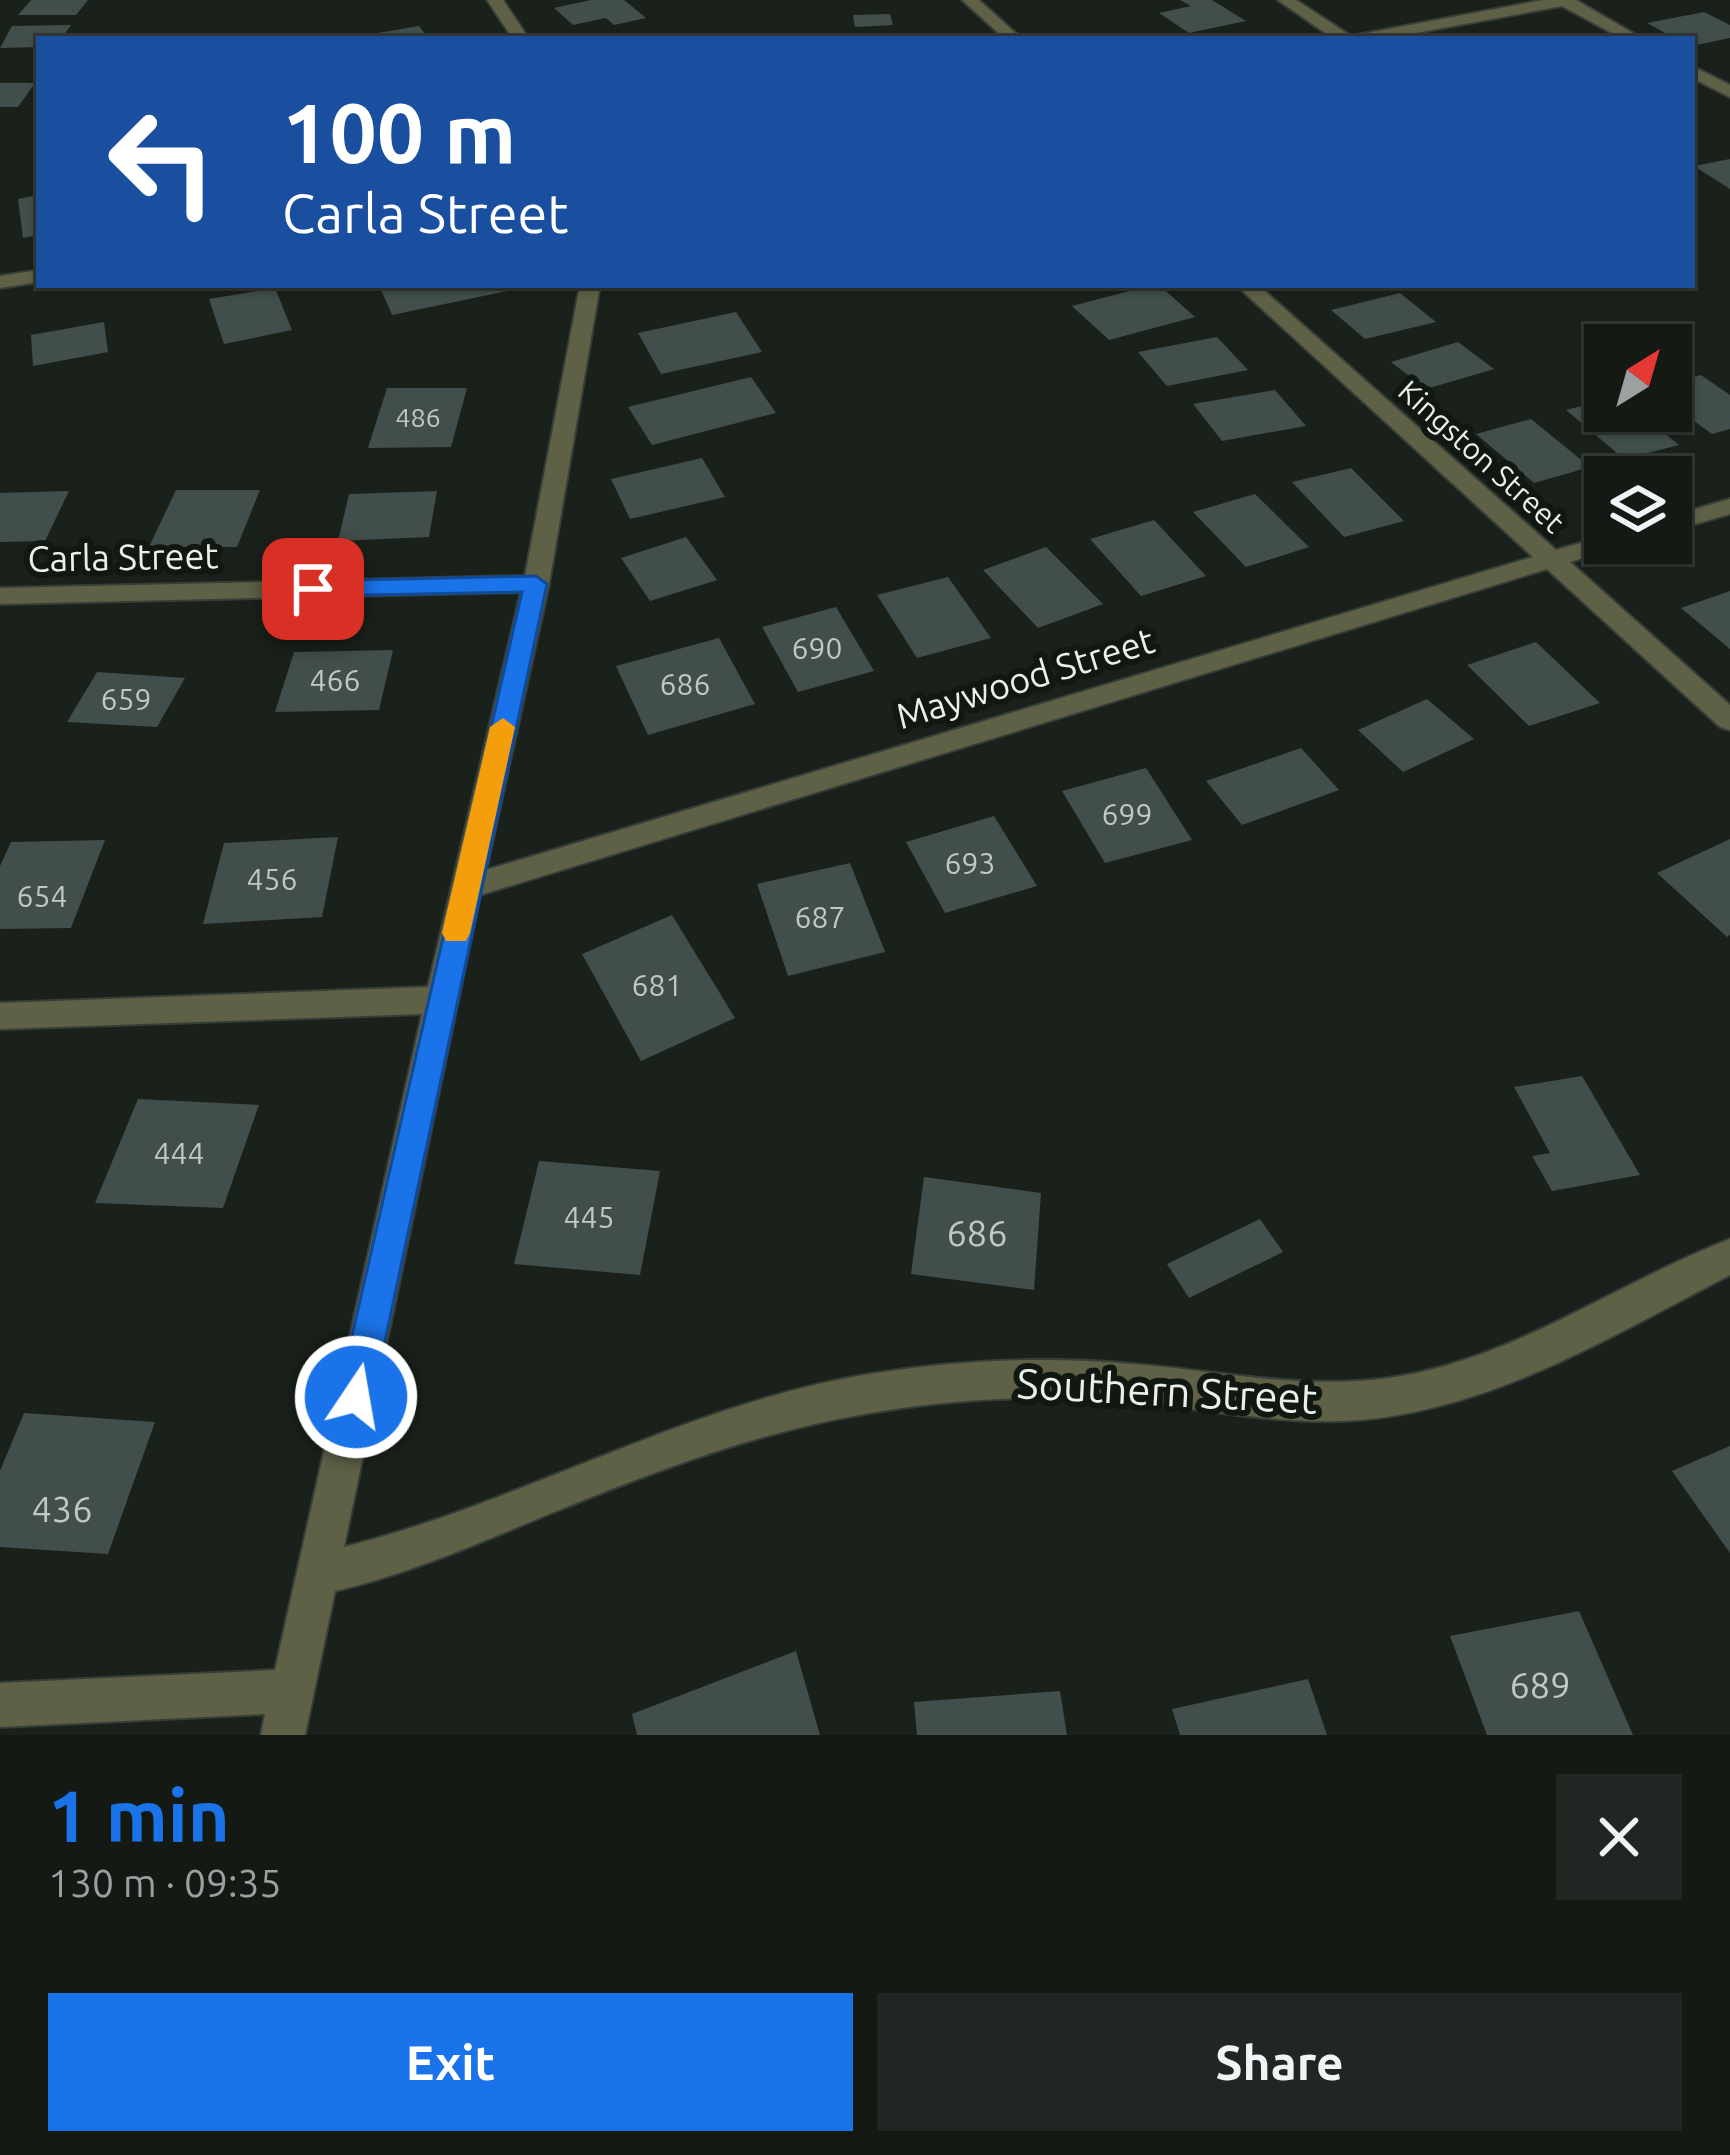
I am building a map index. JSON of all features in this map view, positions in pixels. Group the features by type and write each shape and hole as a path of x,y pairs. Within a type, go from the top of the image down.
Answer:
{"street":[{"path":"496,0 519,36"},
{"path":"970,0 1011,36"},
{"path":"1286,0 1340,36"},
{"path":"1373,36 1567,0 1630,36"},
{"path":"1695,72 1730,92"},
{"path":"0,282 36,276"},
{"path":"283,1735 536,584 589,288"},
{"name":"Kingston Street","path":"1249,288 1730,720"},
{"path":"1692,518 1730,506"},
{"name":"Maywood Street","path":"466,888 1584,550"},
{"name":"Carla Street","path":"0,596 536,584"},
{"path":"0,1016 441,1000"},
{"name":"Southern Street","path":"318,1574 384,1561 707,1433 837,1399 967,1381 1096,1380 1311,1402 1392,1397 1468,1382 1535,1355 1730,1256"},
{"path":"0,1705 295,1690"}],"building":[{"path":"31,0 88,0 76,15 18,15"},
{"path":"591,0 624,0 646,18 614,25 606,18 573,25 554,8"},
{"path":"1180,0 1212,0 1246,21 1189,33 1159,13 1191,6"},
{"path":"1704,12 1730,25 1730,38 1695,45 1695,36 1671,36 1647,23"},
{"path":"890,14 893,25 855,27 853,15"},
{"path":"71,25 63,36 36,36 36,47 0,48 12,26"},
{"path":"419,26 427,36 380,36 378,33"},
{"path":"0,83 35,83 18,107 0,107"},
{"path":"1730,159 1730,189 1695,167"},
{"path":"36,196 36,236 23,238 18,199"},
{"path":"275,288 292,330 224,344 209,299"},
{"path":"380,288 522,288 392,315"},
{"path":"1141,288 1162,288 1195,317 1109,340 1072,306"},
{"path":"1400,293 1436,322 1365,339 1331,310"},
{"path":"736,312 762,352 661,374 638,333"},
{"path":"104,322 108,352 33,366 31,335"},
{"path":"1217,337 1248,370 1167,386 1138,352"},
{"path":"1458,342 1494,369 1426,389 1391,362"},
{"path":"1701,375 1730,395 1730,429 1712,434 1692,419 1692,377"},
{"path":"751,377 776,413 652,445 628,407"},
{"path":"387,388 467,388 451,447 368,448"},
{"path":"1275,390 1306,426 1222,441 1193,404"},
{"path":"1584,405 1584,425 1566,410"},
{"path":"1531,419 1584,462 1584,469 1534,483 1476,434"},
{"path":"1592,432 1663,432 1679,445 1636,456 1620,456"},
{"path":"702,458 725,497 630,519 611,479"},
{"path":"1351,468 1404,521 1344,537 1292,482"},
{"path":"176,490 260,490 237,547 149,547"},
{"path":"69,491 45,541 0,542 0,493"},
{"path":"437,491 429,537 338,541 349,494"},
{"path":"1255,494 1309,547 1246,567 1193,512"},
{"path":"1154,520 1206,576 1141,596 1090,539"},
{"path":"686,537 717,580 650,601 621,558"},
{"path":"1046,547 1103,604 1038,628 983,570"},
{"path":"948,577 991,638 917,658 877,595"},
{"path":"1730,591 1730,649 1681,608"},
{"path":"836,607 874,671 798,692 762,627"},
{"path":"719,638 755,704 648,735 616,666"},
{"path":"1536,642 1600,703 1529,726 1467,665"},
{"path":"393,650 379,710 275,712 294,652"},
{"path":"97,672 185,678 157,727 67,722"},
{"path":"1427,699 1474,739 1403,772 1358,730"},
{"path":"1301,748 1339,790 1242,825 1206,781"},
{"path":"1146,768 1192,840 1105,863 1062,791"},
{"path":"994,816 1037,886 945,913 906,842"},
{"path":"338,837 322,917 203,924 224,843"},
{"path":"1730,839 1730,935 1727,937 1657,873"},
{"path":"105,840 71,928 0,929 0,866 11,842"},
{"path":"850,863 885,952 788,976 757,884"},
{"path":"672,915 735,1018 641,1061 582,954"},
{"path":"1582,1076 1640,1175 1552,1191 1532,1156 1550,1153 1514,1087"},
{"path":"138,1099 259,1105 223,1208 95,1203"},
{"path":"539,1161 660,1171 640,1275 514,1264"},
{"path":"924,1177 1041,1193 1034,1290 911,1274"},
{"path":"1260,1219 1283,1252 1189,1298 1167,1264"},
{"path":"24,1413 155,1422 108,1554 0,1547 0,1471"},
{"path":"1730,1446 1730,1553 1672,1471"},
{"path":"1579,1611 1633,1735 1487,1735 1450,1636"},
{"path":"796,1651 820,1735 637,1735 632,1714"},
{"path":"1308,1679 1327,1735 1180,1735 1172,1709"},
{"path":"1060,1691 1067,1735 917,1735 914,1702"}],"slow traffic":[{"path":"456,933 503,727"}],"route":[{"path":"313,589 536,584 356,1397"}]}
